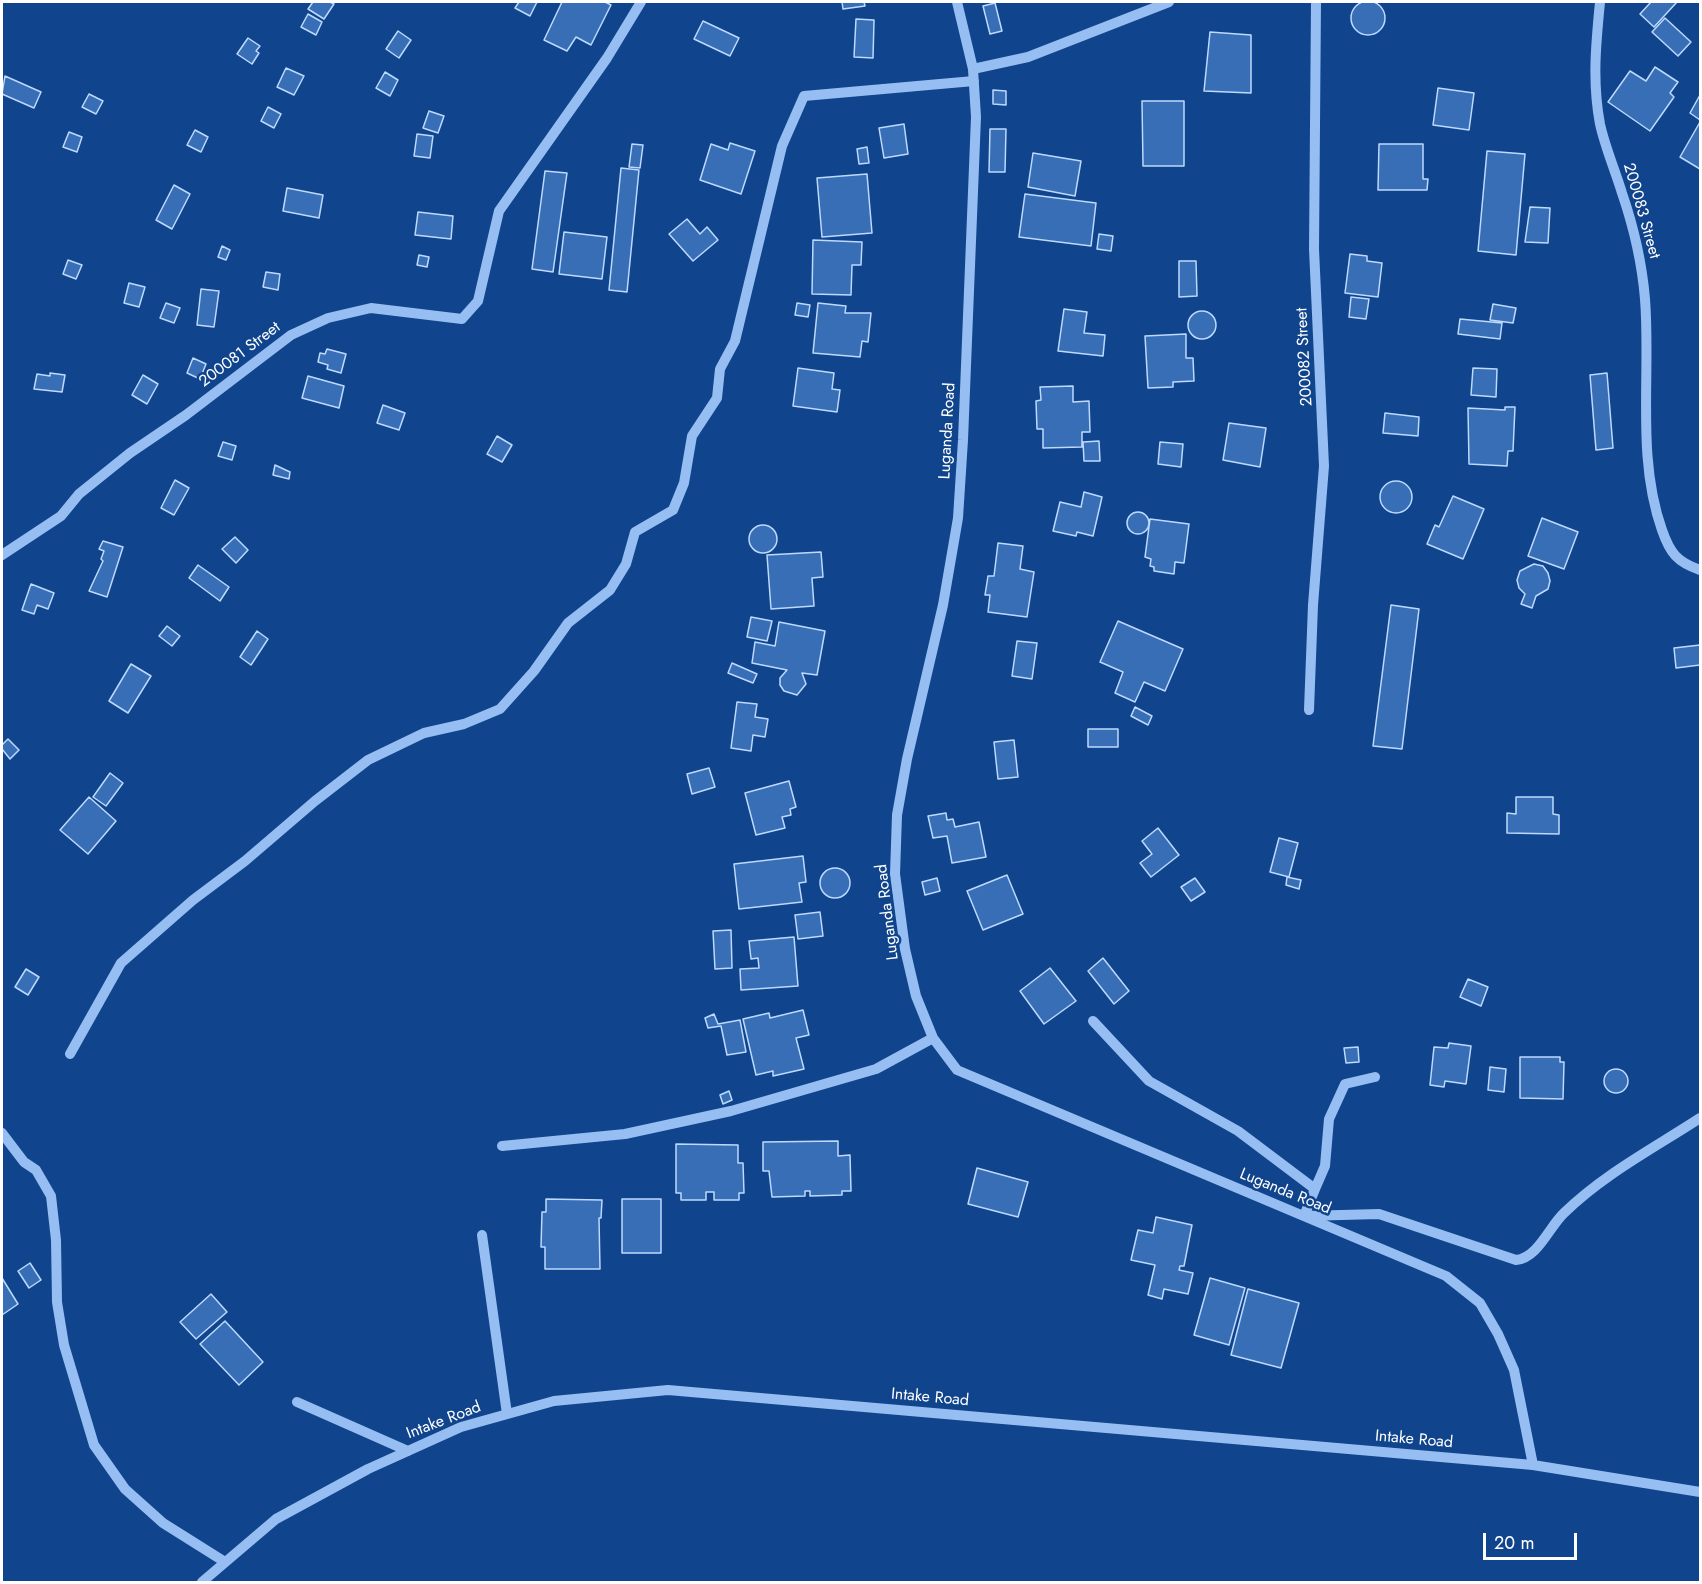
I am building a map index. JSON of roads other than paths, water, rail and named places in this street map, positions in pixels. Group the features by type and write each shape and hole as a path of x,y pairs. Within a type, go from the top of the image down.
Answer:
{"street":[{"name":"200081 Street","path":"2,555 61,516 79,494 130,453 186,415 291,335 328,318 371,308 462,319 478,301 499,211 607,58 641,2"},
{"name":"Luganda Road","path":"957,2 973,69 976,117 958,518 943,605 907,759 897,815 895,874 905,949 916,996 933,1038 957,1070 1446,1276 1480,1303 1498,1334 1514,1370 1526,1417 1533,1465"},
{"path":"973,69 1028,57 1169,2"},
{"name":"200082 Street","path":"1309,710 1313,605 1324,466 1314,249 1316,2"},
{"name":"200083 Street","path":"1600,2 1594,83 1600,125 1639,252 1645,300 1648,436 1655,502 1661,528 1670,549 1683,564 1701,570"},
{"path":"70,1054 121,963 193,900 245,861 368,759 424,732 464,724 500,709 534,671 568,623 610,590 626,564 634,532 673,510 684,483 692,436 717,398 720,369 735,341 783,146 804,96 974,81"},
{"path":"1092,1021 1149,1081 1238,1131 1315,1189"},
{"path":"502,1146 625,1134 731,1111 876,1069 913,1051 933,1038"},
{"path":"1375,1077 1345,1084 1329,1119 1324,1166 1304,1216 1379,1214 1507,1257 1524,1259 1532,1253 1561,1215 1594,1185 1701,1118"},
{"path":"2,1133 24,1162 36,1170 51,1196 57,1240 57,1302 64,1345 94,1445 125,1489 163,1523 225,1562"},
{"path":"482,1235 507,1414"},
{"name":"Intake Road","path":"202,1582 276,1519 368,1469 461,1427 554,1401 668,1390 1533,1465 1701,1492"},
{"path":"297,1402 408,1451"}]}
